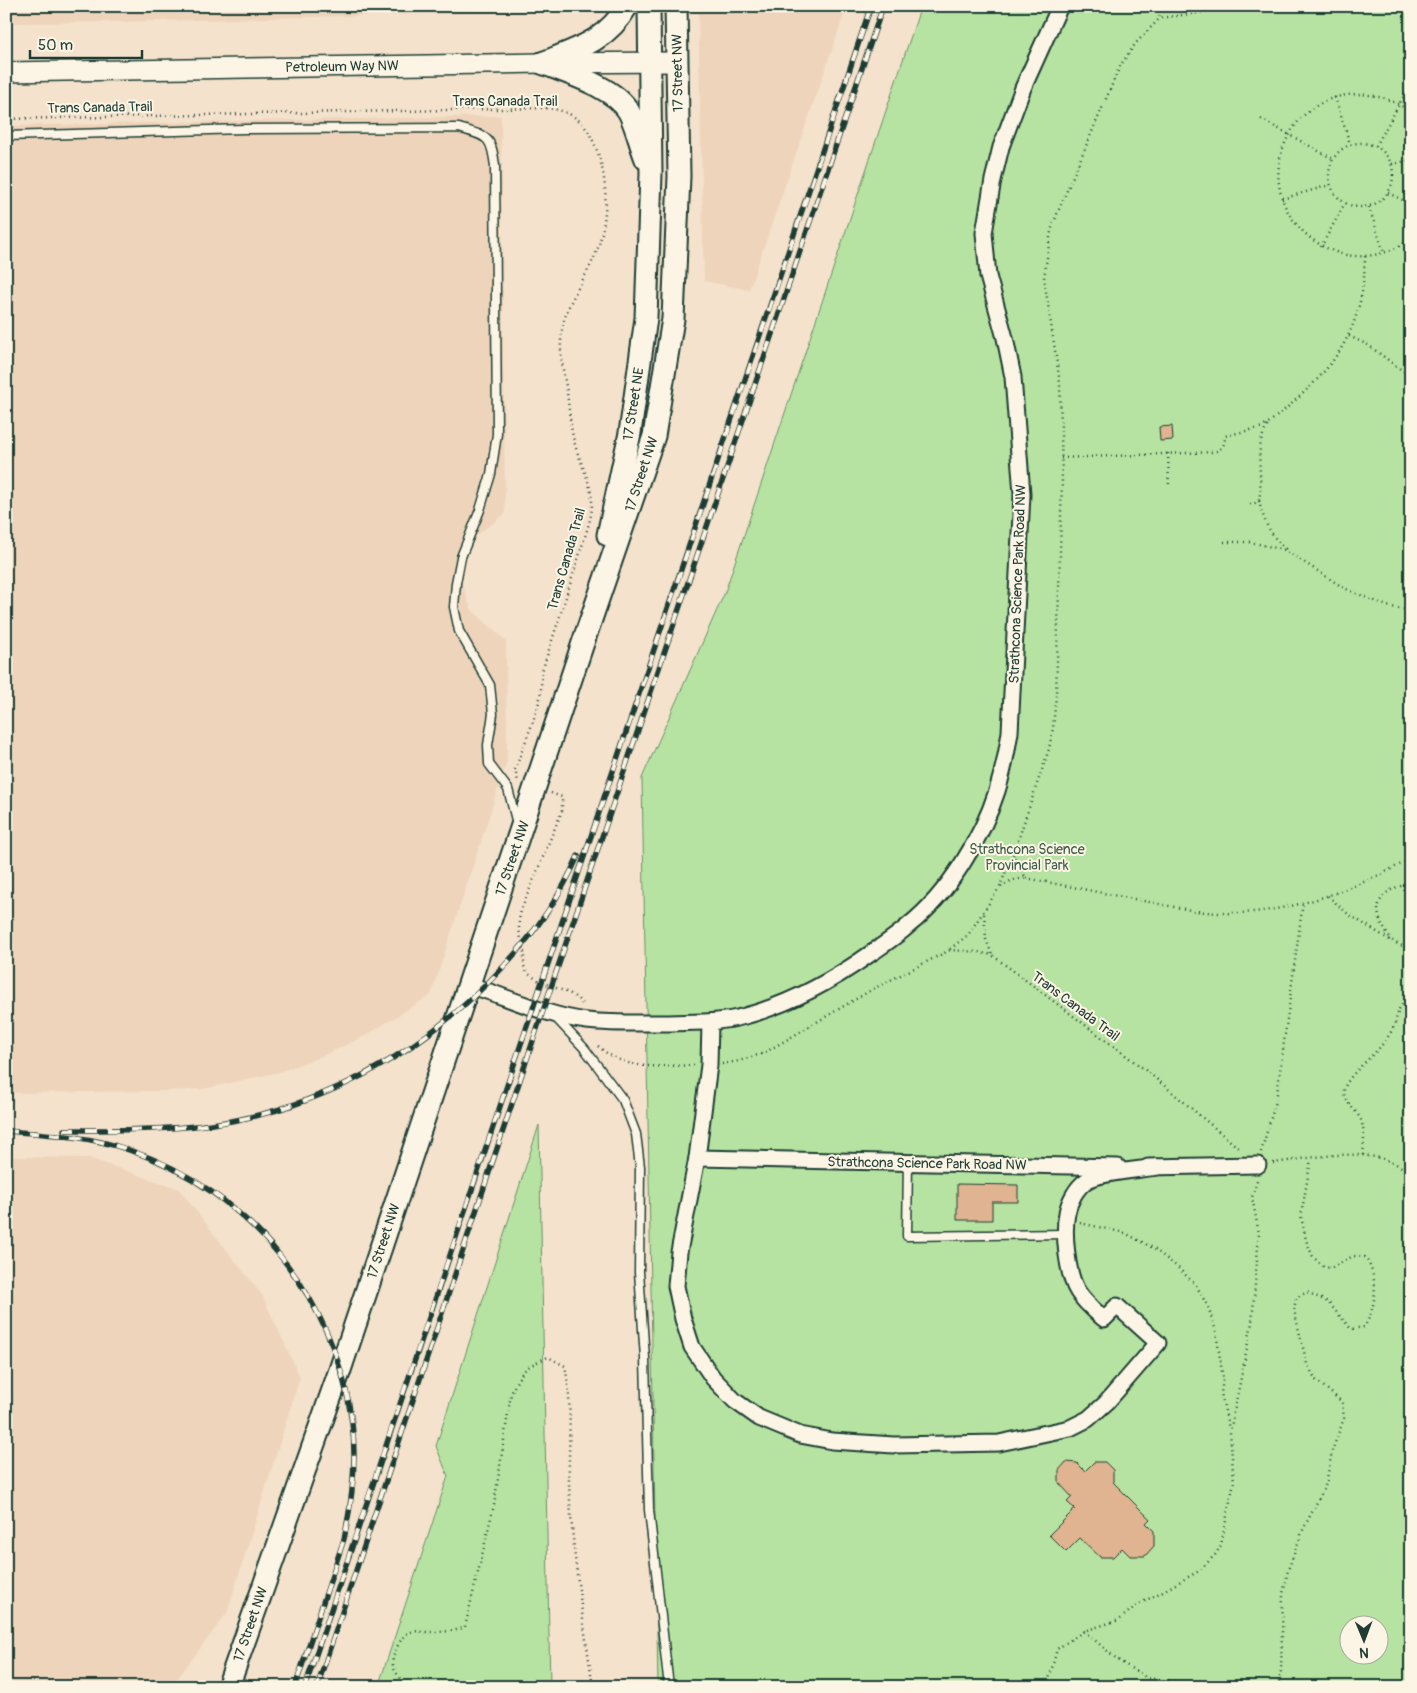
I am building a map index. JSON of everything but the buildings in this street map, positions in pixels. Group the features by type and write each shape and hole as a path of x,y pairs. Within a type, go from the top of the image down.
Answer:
{"main road":[{"path":"542,62 587,46 606,33 620,18 627,6"},
{"path":"649,6 650,63"},
{"name":"17 Street NW","path":"228,1687 340,1370 654,436 673,318 678,195 676,6"},
{"path":"542,62 606,90 618,98 628,111 651,174"},
{"name":"17 Street NW","path":"650,63 651,174"},
{"name":"17 Street NE","path":"587,631 632,414 646,318 651,174"}],"street":[{"name":"Strathcona Science Park Road NW","path":"469,985 553,1014 586,1021 630,1024 710,1022 744,1016 779,1005 840,975 910,924 938,896 959,868 982,828 997,792 1010,732 1022,494 1012,377 1005,338 988,276 984,233 1001,147 1024,88 1060,6"},
{"name":"Petroleum Way NW","path":"6,72 542,62 677,62"},
{"name":"Strathcona Science Park Road NW","path":"710,1022 709,1065 697,1158 680,1252 676,1286 683,1319 692,1347 713,1378 735,1401 759,1418 800,1434 832,1442 894,1445 999,1443 1070,1428 1088,1419 1106,1403 1158,1343 1117,1306 1104,1319 1088,1305 1077,1291 1071,1272 1066,1243 1067,1213 1075,1192 1086,1180 1108,1174 1157,1167"},
{"name":"Strathcona Science Park Road NW","path":"697,1158 1157,1167 1258,1165"}],"lane":[{"path":"6,136 244,130 459,128 483,135 492,145 495,166 497,434 491,474 480,510 461,557 454,607 460,631 490,685 493,714 488,745 489,764 498,779 508,789 520,836"},
{"path":"553,1014 584,1048 623,1100 636,1134 640,1167 639,1272 646,1358 649,1510 669,1687"},
{"path":"908,1162 907,1236 1066,1228"}],"path":[{"path":"1156,6 1160,18"},
{"path":"719,1064 740,1061 764,1053 873,989 950,950 968,935 999,888 1013,855 1049,749 1056,696 1061,458 1060,383 1044,278 1051,231 1120,66 1136,43 1160,18 1236,8 1289,6"},
{"path":"1376,146 1411,82"},
{"path":"1411,112 1399,103 1379,95 1357,93 1335,97 1301,118 1289,134 1282,149 1278,182 1288,214 1297,227 1321,247 1342,255 1365,256 1384,253 1404,244 1411,238"},
{"path":"1335,97 1350,144"},
{"name":"Trans Canada Trail","path":"6,118 546,108 567,112 586,127 604,171 606,201 595,254 567,308 561,340 561,356 574,440 590,492 592,505 580,552 541,673 540,698 515,770 517,781"},
{"path":"1261,119 1333,159"},
{"path":"1368,143 1376,146 1383,151 1392,164 1393,179 1388,194 1369,207 1361,208 1345,204 1339,199 1330,185 1329,167 1333,159 1340,150 1350,144 1368,143"},
{"path":"1392,164 1411,160"},
{"path":"1282,199 1330,185"},
{"path":"1388,194 1411,204"},
{"path":"1321,247 1345,204"},
{"path":"1369,207 1384,253"},
{"path":"1061,458 1218,450 1225,444 1225,436 1263,427 1320,377 1349,336 1365,280 1365,256"},
{"path":"1349,336 1368,345 1411,377"},
{"path":"1271,421 1264,434 1260,450 1259,500 1261,512 1276,541 1320,574 1344,588 1387,606 1411,611"},
{"path":"1168,453 1169,488"},
{"path":"1245,504 1254,504 1259,500"},
{"path":"1224,542 1250,542 1287,550"},
{"path":"552,794 562,798 562,811 525,899 519,920 519,930 524,952 524,966 527,973 531,976 577,998 585,1009"},
{"path":"1013,855 1026,878"},
{"path":"999,888 1012,880 1026,878 1216,914 1265,912 1328,896 1411,861"},
{"path":"1392,941 1380,922 1377,908 1383,897 1391,890 1402,885 1411,884"},
{"path":"1328,896 1348,914 1392,941 1411,948"},
{"path":"1230,1432 1252,1323 1259,1234 1252,1197 1260,1170 1258,1165 1276,1102 1303,902"},
{"path":"984,913 986,939 992,956"},
{"name":"Trans Canada Trail","path":"950,950 978,952 992,956 1148,1072 1258,1165"},
{"path":"1363,1155 1364,1130 1360,1118 1346,1099 1344,1090 1353,1076 1382,1045 1394,1025 1395,1016 1402,1002 1411,997"},
{"path":"594,1042 607,1053 625,1063 655,1066 702,1065"},
{"path":"1258,1165 1356,1154 1386,1159 1410,1174 1411,1169"},
{"path":"1278,1687 1281,1671 1283,1594 1288,1570 1302,1532 1326,1484 1332,1451 1344,1418 1342,1402 1316,1380 1306,1364 1294,1310 1296,1298 1307,1292 1328,1302 1351,1329 1364,1327 1372,1315 1375,1294 1372,1266 1366,1257 1354,1256 1331,1268 1324,1267 1313,1257 1306,1240 1301,1216 1311,1158"},
{"path":"1047,1687 1057,1649 1084,1631 1120,1620 1136,1606 1199,1571 1216,1554 1222,1544 1234,1482 1230,1432 1222,1393 1223,1379 1216,1331 1208,1307 1196,1285 1153,1248 1125,1233 1066,1228"},
{"path":"405,1687 393,1667 392,1659 401,1639 406,1634 414,1631 460,1630 465,1627 494,1505 511,1394 517,1380 528,1366 548,1357 565,1366 568,1382 570,1483 576,1566 593,1687"},
{"path":"1084,1631 1118,1660 1147,1678 1211,1687"}],"shaded area":[{"path":"6,6 497,6 497,12 6,23"},
{"path":"698,6 847,6 749,290 704,281"},
{"path":"501,116 505,514 476,536 469,548 463,568 462,582 471,609 506,641 507,761 431,995 365,1036 320,1057 279,1072 203,1089 6,1093 6,126"},
{"path":"6,1157 88,1158 179,1189 262,1295 300,1377 227,1613 171,1687 6,1687"}],"green space":[{"name":"Strathcona Science Provincial Park","path":"921,6 1411,6 1411,1687 658,1687 642,778 725,592"},
{"path":"539,1125 550,1687 378,1687 448,1476 436,1446"}],"railway":[{"path":"305,1687 871,6"},
{"path":"317,1687 543,1011 883,6"},
{"path":"64,1130 129,1130 216,1124 270,1112 302,1102 365,1074 397,1056 428,1034 489,982 540,921 561,889 578,856"},
{"path":"6,1131 69,1136 114,1145 172,1168 212,1192 248,1221 279,1255 306,1292 327,1333 343,1377 352,1423 354,1452 353,1481 344,1539 295,1687"}]}
